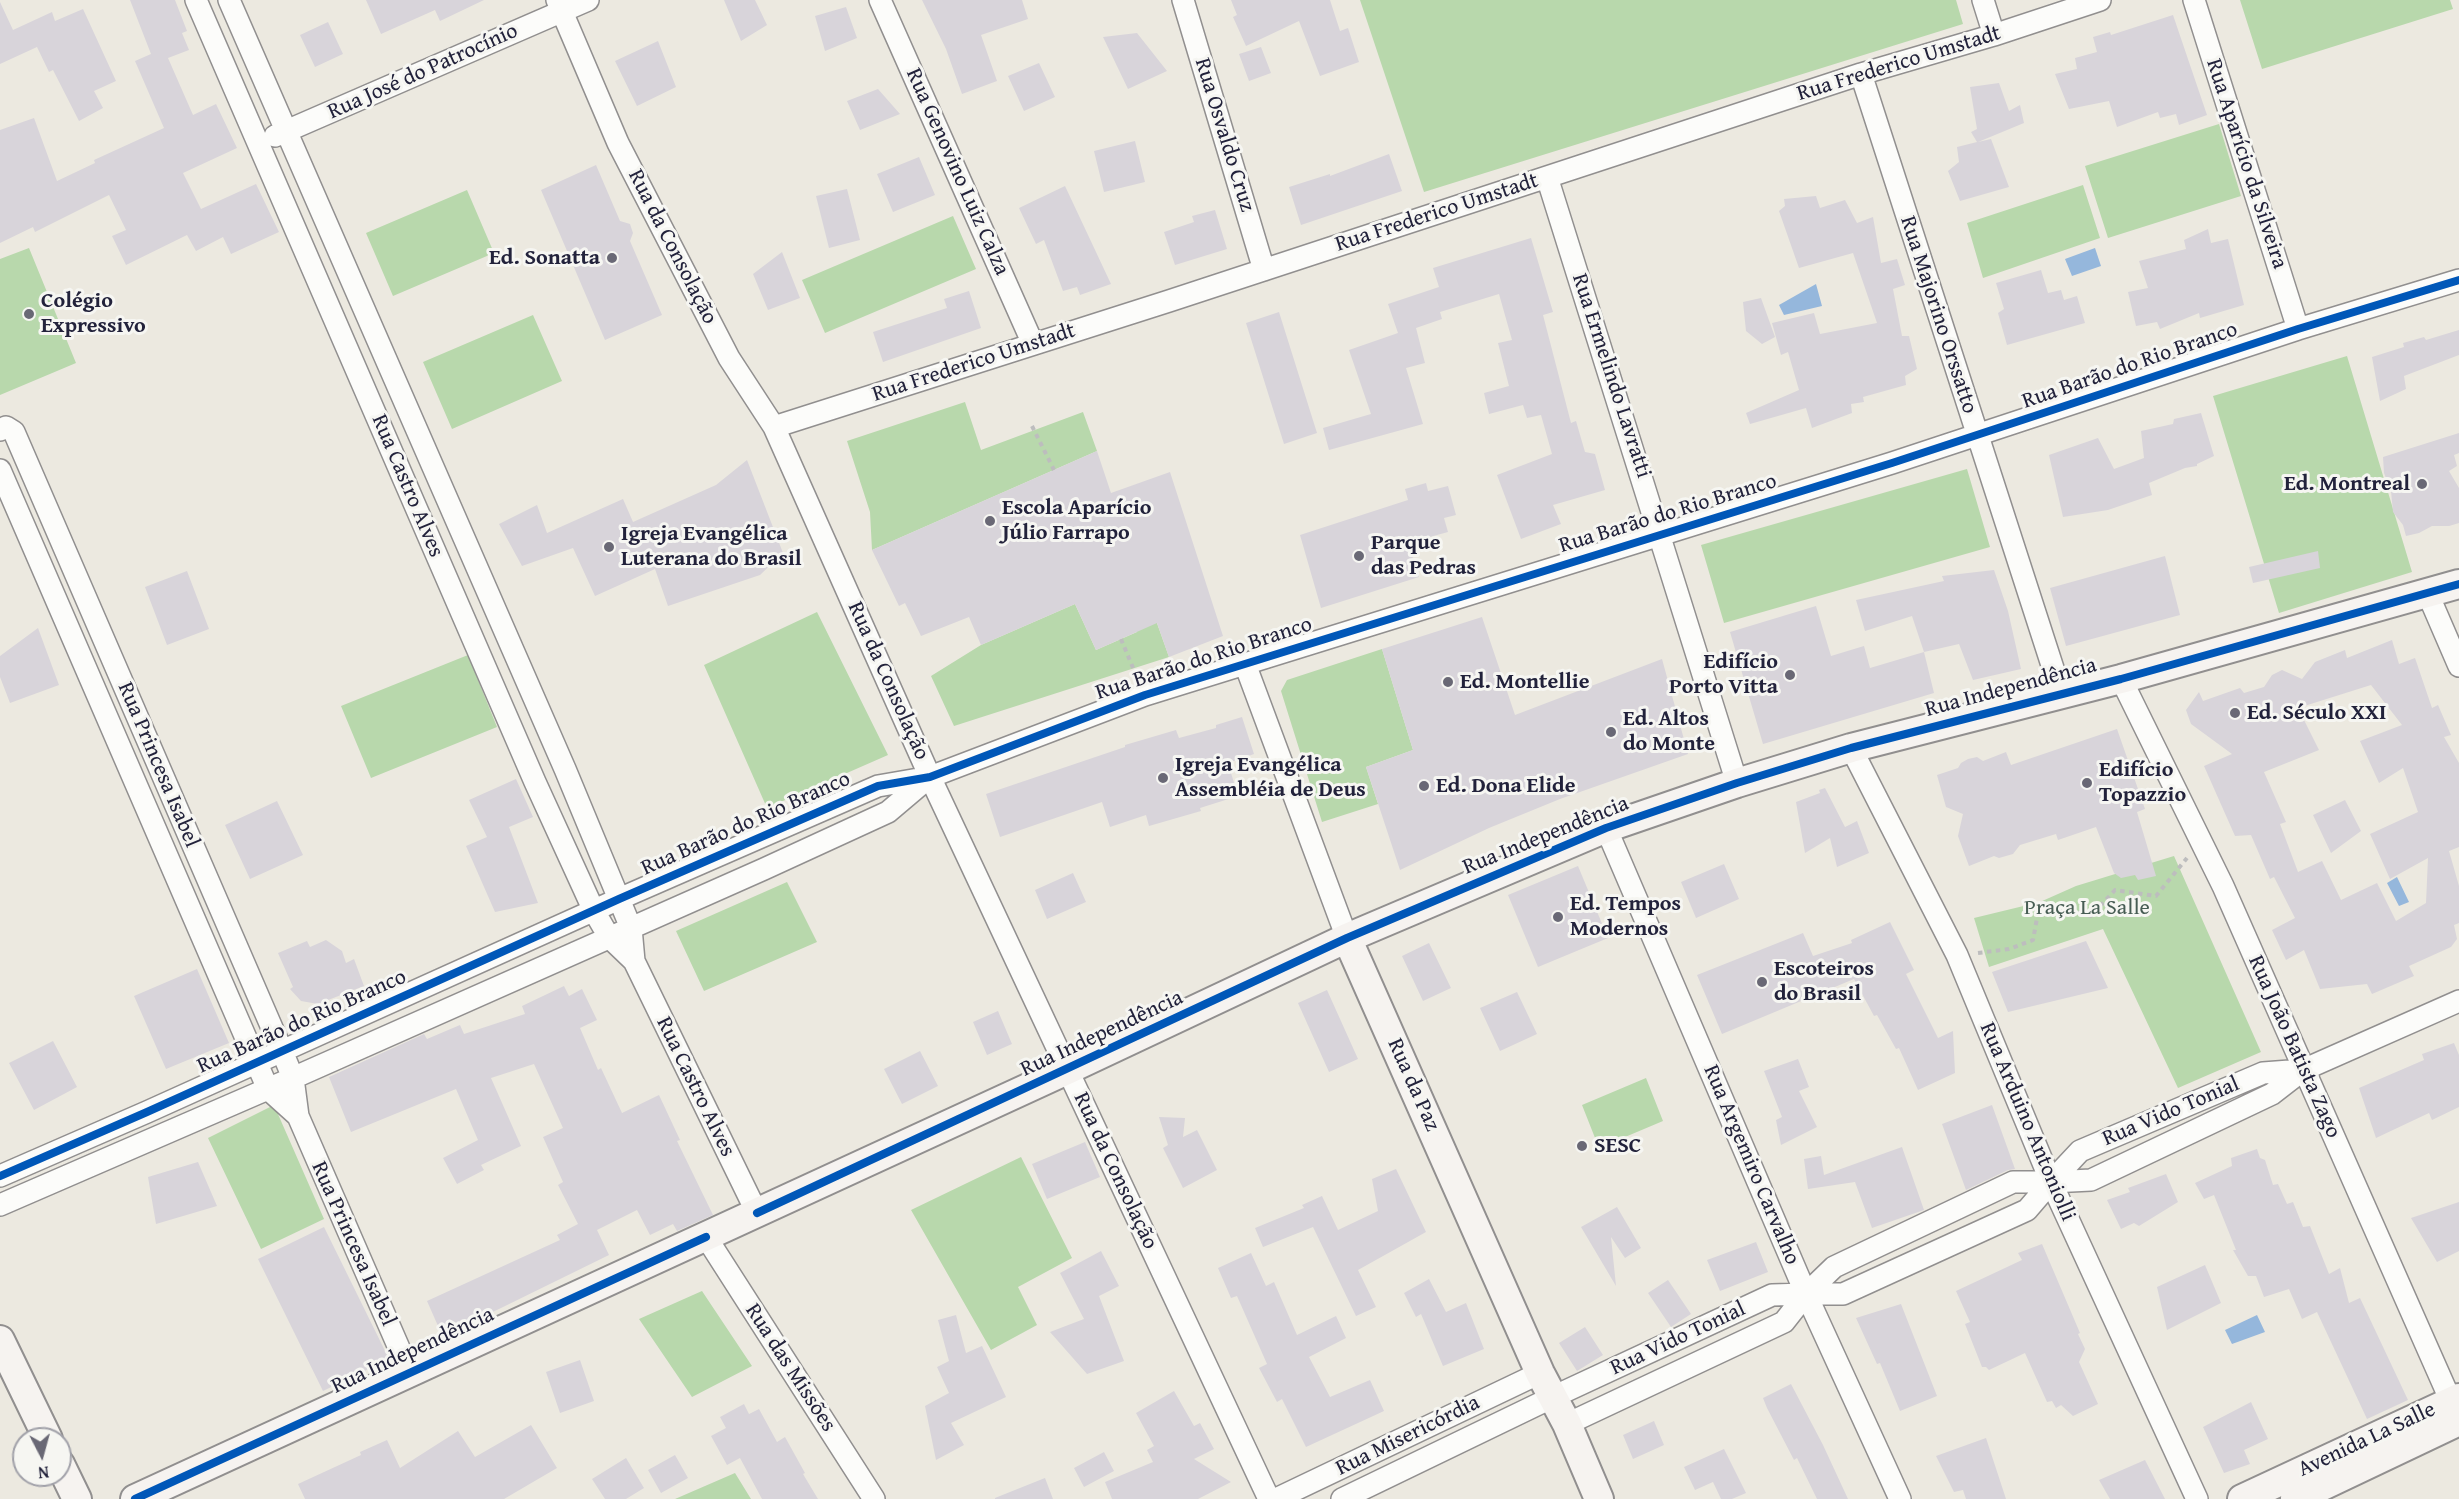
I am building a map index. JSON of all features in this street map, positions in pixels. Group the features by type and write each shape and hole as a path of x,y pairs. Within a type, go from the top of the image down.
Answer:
{"street":[{"name":"Rua Castro Alves","path":"196,0 535,782 594,911 609,937 634,961 757,1213"},
{"name":"Rua Castro Alves","path":"229,0 565,769 631,928 634,961"},
{"name":"Rua José do Patrocínio","path":"259,144 560,6 588,0"},
{"name":"Rua Genovino Luiz Calza","path":"880,0 1033,344"},
{"name":"Rua Osvaldo Cruz","path":"1183,0 1264,270"},
{"path":"1983,0 1994,35"},
{"name":"Rua Frederico Umstadt","path":"774,427 1264,270 1861,74 1994,35 2100,0"},
{"name":"Rua Aparício da Silveira","path":"2194,0 2298,329"},
{"name":"Rua da Consolação","path":"560,6 618,143 729,358 774,427 930,777 1269,1499"},
{"path":"213,37 239,24"},
{"name":"Rua Majorino Orssatto","path":"1861,74 2061,693"},
{"name":"Rua Ermelindo Lavratti","path":"1547,177 1737,783"},
{"path":"321,288 349,275"},
{"name":"Rua Barão do Rio Branco","path":"0,1176 619,899 752,843 878,786 930,777 1145,695 1661,536 1977,436 2298,329 2459,280"},
{"path":"371,403 400,389"},
{"name":"Rua Princesa Isabel","path":"0,430 6,427 14,432 238,947 293,1078 298,1116 409,1371"},
{"name":"Rua Princesa Isabel","path":"0,470 268,1089 298,1116"},
{"path":"446,575 475,563"},
{"path":"50,584 75,573"},
{"name":"Rua Independência","path":"135,1499 1067,1070 1347,938 1606,828 1737,783 1851,748 2121,679 2459,584"},
{"path":"2427,592 2459,666"},
{"path":"77,648 102,636"},
{"name":"Rua da Paz","path":"1245,664 1347,938 1599,1499"},
{"path":"494,686 523,673"},
{"name":"Rua João Batista Zago","path":"2121,679 2223,886 2303,1070 2457,1410"},
{"path":"104,709 129,697"},
{"name":"Rua Arduino Antoniolli","path":"1851,748 1957,955 2051,1182 2197,1499"},
{"path":"132,774 157,762"},
{"path":"535,782 565,769"},
{"name":"Rua Barão do Rio Branco","path":"0,1204 158,1138 493,987 764,869 888,812 930,777"},
{"path":"156,828 181,817"},
{"name":"Rua Argemiro Carvalho","path":"1606,828 1806,1294 1900,1499"},
{"path":"752,843 764,869"},
{"path":"184,893 209,881"},
{"path":"213,960 238,947"},
{"path":"481,962 493,987"},
{"name":"Rua Vido Tonial","path":"1567,1424 1784,1322 1806,1294 1834,1267 2013,1182 2091,1180 2272,1094 2303,1070 2459,1001"},
{"path":"390,1002 404,1028"},
{"name":"Rua Vido Tonial","path":"1546,1385 1679,1338 1772,1295 1843,1294 2027,1210 2080,1151 2263,1073 2303,1070"},
{"path":"2178,1108 2189,1134"},
{"path":"147,1112 158,1138"},
{"path":"46,1157 57,1181"},
{"path":"1930,1222 1943,1249"},
{"name":"Rua das Missões","path":"706,1237 874,1499"},
{"path":"1679,1338 1694,1364"},
{"path":"0,1340 42,1427"},
{"name":"Rua Misericórdia","path":"1276,1499 1413,1434 1546,1385"},
{"name":"Rua Misericórdia","path":"1342,1499 1426,1459 1546,1385"},
{"name":"Avenida La Salle","path":"2242,1499 2347,1461 2457,1410"},
{"path":"1413,1434 1426,1459"},
{"name":"Avenida La Salle","path":"2295,1499 2347,1461"}],"path":[{"path":"1032,426 1054,470"},
{"path":"1121,639 1145,695"},
{"path":"1957,955 2009,950 2033,940 2040,902 2091,916 2115,890 2156,896 2201,841"}],"green space":[{"path":"1360,0 1956,0 1963,24 1424,192"},
{"path":"2240,0 2450,0 2453,9 2262,69"},
{"path":"2219,124 2241,196 2108,238 2085,166"},
{"path":"2083,185 2100,238 1983,278 1967,223"},
{"path":"467,190 494,253 393,296 366,233"},
{"path":"953,216 976,269 825,333 802,280"},
{"name":"Colégio Expressivo","path":"29,248 76,363 0,395 0,259"},
{"path":"533,315 562,381 452,429 423,362"},
{"path":"2347,356 2412,572 2279,613 2213,396"},
{"path":"965,402 981,450 1083,412 1097,451 872,550 870,512 847,441"},
{"path":"1967,469 1990,547 1724,623 1701,545"},
{"path":"1142,581 1169,657 954,726 931,676 981,645 1075,604 1096,650 1137,632"},
{"path":"817,612 888,755 767,808 704,665"},
{"path":"1382,649 1413,750 1366,767 1378,804 1322,822 1281,691 1287,680"},
{"path":"468,655 497,727 371,778 341,706"},
{"name":"Praça La Salle","path":"2174,856 2261,1052 2178,1088 2103,929 1989,967 1974,918 2040,902 2076,886"},
{"path":"787,882 817,942 704,991 676,931"},
{"path":"1646,1078 1663,1121 1599,1148 1582,1105"},
{"path":"274,1105 324,1219 261,1249 208,1138"},
{"path":"1021,1157 1072,1258 1018,1287 1037,1325 991,1350 911,1210"},
{"path":"702,1291 752,1366 692,1397 639,1319"},
{"path":"735,1473 751,1499 675,1499"}],"water":[{"path":"2095,248 2101,266 2072,276 2065,259"},
{"path":"1816,284 1822,306 1784,315 1779,305"},
{"path":"2397,877 2409,902 2399,906 2387,883"},
{"path":"2257,1315 2265,1332 2232,1344 2225,1330"}],"building":[{"path":"130,0 175,0 187,31 182,33 189,50 168,58 193,115 216,104 237,148 183,173 201,209 256,184 279,232 231,254 223,237 196,251 187,235 126,265 112,236 126,230 109,195 35,232 33,227 0,243 0,130 34,118 57,181 95,163 94,160 164,128 135,61 151,54"},
{"path":"366,0 484,0 440,21 435,10 381,34"},
{"path":"724,0 755,0 767,25 741,41"},
{"path":"922,0 1022,0 1028,19 981,35 997,81 962,94 946,49"},
{"path":"1231,0 1330,0 1340,31 1348,28 1359,62 1320,76 1299,21 1246,46 1233,17 1237,15"},
{"path":"0,2 13,30 52,12 55,21 83,9 116,81 94,91 103,108 79,121 53,70 49,72 37,47 0,64"},
{"path":"846,7 857,38 825,51 815,16"},
{"path":"2173,15 2207,115 2179,125 2176,114 2160,118 2158,112 2117,127 2109,101 2069,109 2055,74 2077,69 2075,58 2097,52 2093,37 2110,32 2111,35"},
{"path":"328,22 343,54 315,67 300,35"},
{"path":"1137,33 1167,71 1128,89 1103,37"},
{"path":"658,41 676,87 637,106 615,61"},
{"path":"1261,47 1271,73 1249,81 1239,54"},
{"path":"1039,63 1055,97 1024,111 1008,76"},
{"path":"1999,83 2009,111 2020,105 2024,123 1978,142 1991,139 2009,187 1960,201 1948,171 1959,162 1957,147 1977,142 1971,132 1977,129 1970,87"},
{"path":"878,89 900,114 860,130 847,101"},
{"path":"1135,141 1145,182 1104,192 1094,151"},
{"path":"1389,154 1402,191 1301,225 1289,187 1330,174 1330,176"},
{"path":"919,157 935,195 893,212 877,174"},
{"name":"Ed. Sonatta","path":"596,165 620,221 630,224 633,233 630,241 662,315 605,340 541,190"},
{"path":"1065,186 1111,284 1080,295 1077,287 1063,291 1044,240 1036,244 1019,208"},
{"path":"847,189 860,240 829,248 816,196"},
{"path":"1816,196 1820,208 1845,200 1857,223 1873,217 1881,263 1897,259 1905,285 1893,289 1902,336 1909,336 1917,369 1905,376 1906,385 1863,397 1864,402 1851,404 1852,413 1812,428 1806,408 1750,424 1746,413 1799,390 1788,352 1781,355 1772,323 1814,313 1820,334 1877,323 1853,253 1799,268 1779,211 1785,206 1784,199"},
{"path":"1215,210 1227,249 1175,265 1164,232 1194,222 1192,216"},
{"path":"2208,229 2211,243 2228,239 2244,305 2200,318 2199,313 2160,329 2157,322 2136,326 2128,292 2148,288 2139,261 2186,249 2184,240"},
{"path":"1531,238 1553,312 1543,315 1571,423 1576,421 1585,452 1595,454 1605,490 1553,505 1561,524 1521,539 1497,475 1552,454 1541,415 1527,418 1523,405 1489,414 1484,393 1509,386 1498,343 1512,340 1499,294 1440,312 1442,319 1416,328 1425,363 1406,368 1423,424 1329,450 1323,428 1371,414 1349,350 1398,333 1388,304 1439,287 1433,268"},
{"path":"782,252 800,298 768,310 753,274"},
{"path":"2041,270 2048,293 2061,290 2064,300 2077,296 2085,323 2007,345 1998,313 2004,309 1996,283"},
{"path":"969,291 981,328 883,362 873,332 947,308 944,299"},
{"path":"1761,298 1775,337 1762,344 1746,331 1743,302"},
{"path":"1279,312 1317,433 1284,444 1246,323"},
{"path":"2459,330 2459,355 2404,376 2406,389 2380,401 2372,357 2404,347 2403,343 2424,337 2426,340"},
{"path":"2201,413 2214,456 2197,466 2185,468 2149,483 2152,495 2108,510 2063,517 2049,455 2098,438 2114,469 2144,458 2141,431 2173,424 2174,419"},
{"name":"Ed. Montreal","path":"2459,433 2459,453 2454,455 2457,466 2449,471 2459,488 2459,523 2449,526 2432,526 2419,533 2406,536 2403,525 2393,512 2391,491 2384,473 2383,457"},
{"path":"1097,451 1111,493 1170,472 1223,636 1169,657 1157,623 1096,650 1075,604 981,645 969,617 921,636 905,603 899,606 872,550"},
{"path":"747,460 783,553 760,575 668,606 655,569 595,596 573,548 522,566 499,524 537,505 547,533 623,499 633,522 716,485"},
{"name":"Parque das Pedras","path":"1426,483 1428,491 1448,486 1456,515 1444,518 1448,532 1408,543 1419,577 1321,608 1300,535 1408,500 1405,489"},
{"path":"2318,551 2320,568 2253,583 2249,567"},
{"path":"2165,556 2180,615 2066,646 2050,588"},
{"path":"1994,570 2008,611 2021,669 1973,680 1959,644 1924,652 1912,616 1865,631 1856,600 1944,581 1942,576"},
{"path":"187,571 209,629 167,645 145,587"},
{"name":"Edifício Porto Vitta","path":"1816,606 1831,656 1864,646 1870,668 1924,652 1934,693 1763,744 1730,632"},
{"path":"1482,617 1515,715 1662,659 1688,754 1560,799 1489,828 1400,870 1366,767 1413,750 1382,649"},
{"path":"38,628 59,685 10,703 0,677 0,656"},
{"path":"2392,640 2399,664 2415,658 2432,708 2438,705 2451,735 2444,737 2459,763 2459,847 2449,851 2459,886 2459,923 2454,925 2457,939 2451,947 2409,966 2414,976 2372,994 2367,984 2320,989 2304,950 2286,960 2272,930 2295,918 2274,877 2270,879 2251,835 2235,836 2204,766 2232,754 2191,724 2186,710 2199,692 2203,701 2240,688 2244,693 2264,687 2272,675 2282,670 2302,679 2315,662 2345,650 2347,658","holes":["2371,685 2402,725 2360,741 2379,783 2403,768 2418,812 2370,834 2390,879 2428,858 2426,903 2396,921 2377,883 2341,900 2322,861 2298,872 2280,824 2286,822 2264,772 2319,750 2298,708"]},
{"path":"1242,717 1254,754 1228,763 1238,796 1200,808 1201,811 1149,826 1146,815 1110,827 1102,802 1000,837 986,794 1125,747 1125,745 1176,730 1179,738 1216,728 1216,725"},
{"path":"2117,729 2145,809 2137,812 2156,876 2138,880 2135,875 2121,878 2114,873 2096,827 2058,840 2056,834 2020,845 2013,854 1999,858 1994,856 1969,866 1958,836 1963,814 1946,807 1937,775 1958,768 1968,759 1977,757 1983,761 2006,752 2011,765"},
{"path":"516,779 533,817 509,827 538,903 495,912 466,846 487,837 469,800"},
{"path":"1825,788 1845,827 1857,821 1869,853 1837,867 1830,838 1805,853 1796,802 1820,793 1819,790"},
{"path":"2345,800 2361,831 2331,853 2313,815"},
{"path":"277,801 303,855 250,879 225,825"},
{"path":"1724,864 1739,899 1696,918 1681,882"},
{"name":"Ed. Tempos Modernos","path":"1578,866 1608,938 1538,967 1508,895"},
{"path":"1073,873 1086,902 1047,919 1035,890"},
{"path":"1890,922 1914,970 1906,974 1938,1038 1953,1031 1955,1073 1918,1090 1899,1048 1896,1049 1877,1015 1874,1016 1854,979 1722,1034 1697,975 1803,933 1813,956 1852,943 1851,940"},
{"path":"326,940 342,951 346,963 354,959 364,986 318,1004 301,1001 290,989 293,987 278,953 307,941 310,947"},
{"path":"2086,941 2108,988 2008,1012 1992,972"},
{"path":"1429,943 1451,988 1423,1001 1402,956"},
{"path":"197,969 229,1043 166,1069 134,996"},
{"path":"564,986 569,996 582,989 597,1020 580,1028 598,1070 601,1068 622,1113 659,1095 680,1140 677,1141 713,1215 677,1231 673,1224 650,1235 637,1210 597,1230 609,1255 442,1335 427,1301 560,1240 557,1235 578,1224 558,1185 563,1182 543,1137 563,1128 534,1064 491,1078 521,1146 481,1165 484,1170 457,1184 443,1158 478,1140 456,1089 351,1132 329,1077 424,1034 427,1039 460,1025 464,1034 525,1014 522,1006"},
{"path":"1327,990 1358,1059 1329,1072 1298,1003"},
{"path":"1517,992 1537,1034 1500,1051 1480,1008"},
{"path":"998,1011 1012,1044 987,1055 973,1022"},
{"path":"53,1041 77,1087 34,1110 9,1063"},
{"path":"2454,1043 2459,1055 2459,1107 2432,1120 2429,1113 2376,1138 2359,1088 2424,1060 2422,1054"},
{"path":"920,1051 938,1086 902,1104 884,1069"},
{"path":"1798,1059 1809,1087 1799,1091 1817,1127 1781,1145 1776,1120 1782,1117 1764,1071"},
{"path":"1992,1105 2015,1169 2008,1170 1966,1190 1942,1124"},
{"path":"1159,1117 1185,1118 1183,1137 1197,1130 1217,1170 1183,1188 1163,1148 1168,1145"},
{"path":"1085,1142 1100,1177 1047,1199 1032,1164"},
{"path":"1902,1147 1924,1210 1872,1228 1855,1182 1808,1189 1804,1159 1821,1156 1824,1175"},
{"path":"2257,1149 2260,1158 2265,1160 2273,1185 2278,1184 2287,1204 2293,1202 2303,1227 2310,1226 2329,1274 2340,1268 2349,1303 2360,1298 2408,1400 2367,1419 2317,1312 2302,1319 2289,1289 2264,1297 2256,1276 2248,1276 2233,1250 2236,1250 2214,1195 2204,1199 2195,1183 2232,1166 2231,1158"},
{"path":"198,1162 217,1206 156,1224 148,1177"},
{"path":"1396,1169 1426,1232 1358,1270 1376,1307 1356,1316 1313,1227 1263,1247 1255,1228 1304,1208 1302,1205 1322,1196 1338,1230 1378,1211 1372,1179"},
{"path":"2166,1174 2178,1202 2139,1226 2134,1223 2121,1229 2107,1200 2130,1192 2128,1188"},
{"path":"2459,1202 2459,1251 2437,1262 2411,1218"},
{"path":"1617,1207 1641,1248 1625,1258 1611,1237 1616,1286 1581,1227"},
{"path":"324,1227 389,1359 323,1391 258,1259"},
{"path":"1756,1242 1768,1272 1720,1291 1707,1260"},
{"path":"2042,1244 2080,1333 2078,1334 2085,1349 2079,1362 2098,1404 2073,1416 2061,1405 2056,1408 2052,1401 2047,1402 2025,1353 1989,1370 1982,1367 1965,1324 1970,1322 1956,1291 2022,1260 2018,1253"},
{"path":"1101,1251 1119,1286 1099,1296 1124,1361 1087,1374 1050,1332 1084,1319 1060,1273"},
{"path":"1251,1253 1266,1286 1274,1282 1297,1335 1336,1316 1346,1338 1309,1357 1330,1397 1370,1380 1384,1411 1306,1447 1282,1399 1277,1402 1259,1368 1267,1364 1237,1296 1231,1298 1218,1268"},
{"path":"2205,1265 2221,1303 2167,1330 2157,1287"},
{"path":"1429,1279 1446,1312 1466,1303 1484,1349 1443,1366 1421,1314 1416,1317 1404,1293"},
{"path":"1668,1280 1691,1314 1671,1327 1648,1293"},
{"path":"1901,1304 1937,1396 1900,1411 1880,1363 1877,1364 1856,1318"},
{"path":"956,1315 966,1353 982,1346 1006,1397 951,1423 964,1445 936,1460 925,1406 949,1393 937,1367 949,1361 938,1320"},
{"path":"1585,1327 1603,1355 1577,1371 1559,1343"},
{"path":"580,1360 594,1401 560,1413 546,1372"},
{"path":"1791,1384 1848,1499 1817,1499 1797,1458 1794,1460 1767,1408 1763,1398"},
{"path":"1174,1391 1194,1426 1200,1423 1214,1449 1194,1459 1231,1482 1198,1499 1112,1499 1105,1482 1153,1462 1147,1450 1154,1446 1136,1413"},
{"path":"2251,1402 2268,1439 2244,1450 2250,1464 2224,1473 2203,1427"},
{"path":"744,1404 749,1414 759,1409 777,1442 785,1437 818,1499 762,1499 740,1458 727,1465 711,1436 726,1428 720,1417"},
{"path":"1654,1421 1664,1445 1633,1459 1623,1435"},
{"path":"531,1425 557,1468 504,1499 305,1499 298,1484 361,1455 360,1452 387,1440 400,1468 458,1431 475,1457"},
{"path":"1986,1438 2006,1499 1966,1499 1963,1490 1954,1492 1936,1456"},
{"path":"1724,1449 1746,1493 1732,1499 1721,1499 1713,1482 1695,1490 1684,1467"},
{"path":"1104,1452 1114,1471 1084,1487 1074,1468"},
{"path":"675,1455 688,1478 661,1493 648,1470"},
{"path":"626,1458 644,1488 626,1499 605,1499 592,1479"},
{"path":"2145,1460 2165,1499 2110,1499 2099,1480"},
{"path":"1045,1478 1053,1499 995,1499 995,1498"}],"cycle path":[{"path":"0,1176 619,899 878,786 930,777 1145,695 1892,463 2298,329 2459,280"},
{"path":"757,1213 1347,938 1606,828 1737,783 1851,748 2121,679 2459,584"},
{"path":"135,1499 706,1237"}],"place":[{"name":"Ed. Sonatta","path":"612,258"},
{"name":"Colégio Expressivo","path":"29,314"},
{"name":"Ed. Montreal","path":"2422,484"},
{"name":"Escola Aparício Júlio Farrapo","path":"990,521"},
{"name":"Igreja Evangélica Luterana do Brasil","path":"609,547"},
{"name":"Parque das Pedras","path":"1359,556"},
{"name":"Edifício Porto Vitta","path":"1790,675"},
{"name":"Ed. Montellie","path":"1448,682"},
{"name":"Ed. Século XXI","path":"2235,713"},
{"name":"Ed. Altos do Monte","path":"1611,732"},
{"name":"Igreja Evangélica Assembléia de Deus","path":"1163,778"},
{"name":"Edifício Topazzio","path":"2087,783"},
{"name":"Ed. Dona Elide","path":"1424,786"},
{"name":"Ed. Tempos Modernos","path":"1558,917"},
{"name":"Escoteiros do Brasil","path":"1762,982"},
{"name":"SESC","path":"1582,1146"}]}
